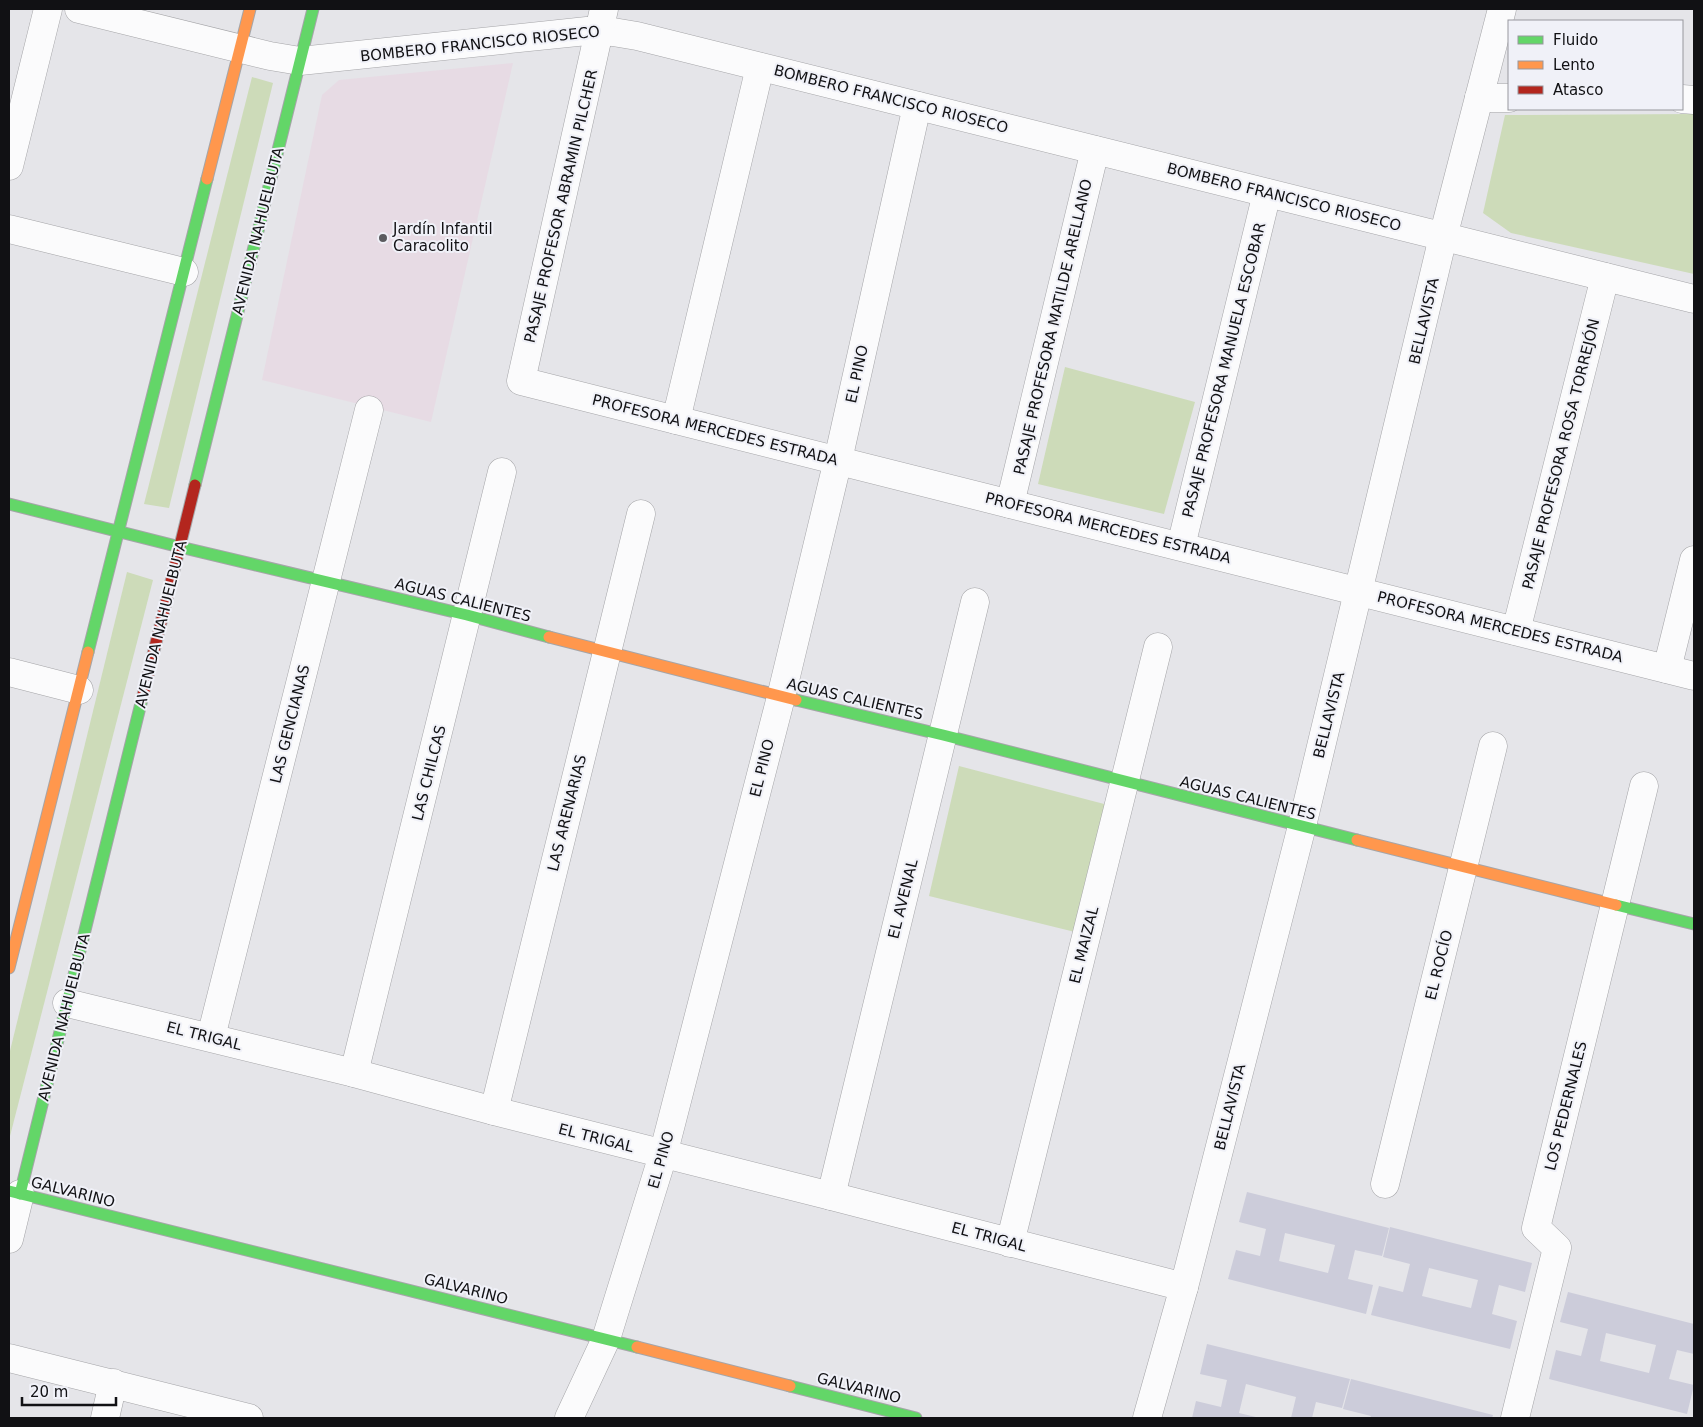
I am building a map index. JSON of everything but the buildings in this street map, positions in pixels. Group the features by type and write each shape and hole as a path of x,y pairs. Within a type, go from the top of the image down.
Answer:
{"street":[{"path":"9,166 48,9"},
{"name":"BOMBERO FRANCISCO RIOSECO","path":"79,9 240,49 300,61 587,31 602,20 637,36 1694,299"},
{"path":"9,968 250,9"},
{"name":"AVENIDA NAHUELBUTA","path":"9,1239 14,1193 67,1003 313,9"},
{"name":"BELLAVISTA","path":"1146,1418 1184,1287 1302,826 1444,237 1502,9"},
{"name":"PASAJE PROFESOR ABRAMIN PILCHER","path":"521,381 602,20"},
{"path":"676,420 760,67"},
{"path":"1479,98 1508,98"},
{"name":"EL PINO","path":"569,1418 606,1339 663,1155 781,697 838,460 917,106"},
{"name":"PASAJE PROFESORA MATILDE ARELLANO","path":"1010,504 1095,150"},
{"name":"PASAJE PROFESORA MANUELA ESCOBAR","path":"1180,546 1267,193"},
{"path":"9,229 184,272"},
{"name":"PASAJE PROFESORA ROSA TORREJÓN","path":"1516,631 1605,277"},
{"name":"PROFESORA MERCEDES ESTRADA","path":"521,381 1694,676"},
{"name":"LAS GENCIANAS","path":"212,1037 370,410"},
{"name":"LAS CHILCAS","path":"354,1073 502,472"},
{"name":"AGUAS CALIENTES","path":"9,504 180,547 467,615 606,653 943,735 1694,924"},
{"name":"LAS ARENARIAS","path":"494,1111 641,514"},
{"path":"1667,669 1694,560"},
{"name":"EL AVENAL","path":"831,1196 976,602"},
{"name":"EL MAIZAL","path":"1010,1243 1158,648"},
{"path":"9,672 79,690"},
{"name":"EL ROCÍO","path":"1385,1184 1493,746"},
{"name":"LOS PEDERNALES","path":"1515,1418 1557,1248 1536,1228 1644,786"},
{"name":"EL TRIGAL","path":"67,1003 354,1073 663,1155 831,1196 1184,1287"},
{"name":"GALVARINO","path":"14,1193 606,1339 916,1418"},
{"path":"9,1358 249,1418"},
{"path":"105,1418 113,1383"}],"shaded area":[{"name":"Jardín Infantil Caracolito","path":"513,63 431,422 262,380 322,95 339,80"}],"green space":[{"path":"252,77 273,83 169,508 144,504"},
{"path":"1694,114 1694,274 1511,233 1483,213 1505,115"},
{"path":"1065,367 1195,402 1164,514 1038,484"},
{"path":"127,572 153,580 9,1140 9,1055"},
{"path":"959,766 1108,805 1075,932 929,896"}],"traffic: fast":[{"path":"195,485 313,9"},
{"path":"88,652 207,179"},
{"path":"9,504 180,547 467,615 549,637"},
{"path":"20,1194 142,699"},
{"path":"796,700 943,735 1357,840"},
{"path":"1616,905 1694,924"},
{"path":"9,1191 637,1347"},
{"path":"790,1386 916,1418"}],"traffic: slow":[{"path":"207,179 250,9"},
{"path":"549,637 796,700"},
{"path":"9,968 88,652"},
{"path":"1357,840 1616,905"},
{"path":"637,1347 790,1386"}],"traffic: jam":[{"path":"142,699 195,485"}],"place":[{"name":"Jardín Infantil Caracolito","path":"383,238"}]}
